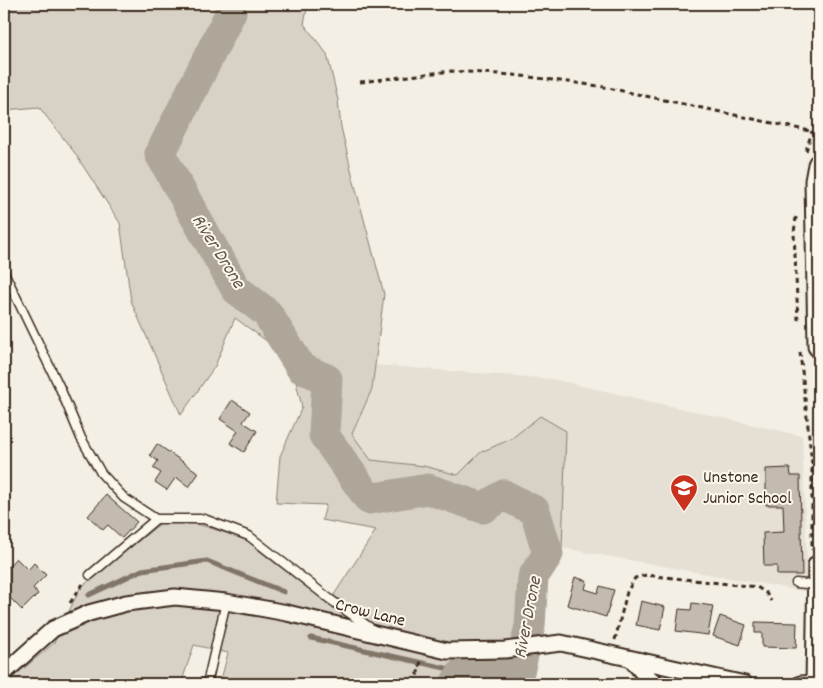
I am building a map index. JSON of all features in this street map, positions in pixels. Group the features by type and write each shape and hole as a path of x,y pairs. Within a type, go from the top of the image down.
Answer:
{"main road":[{"path":"809,345 816,180 812,161"},
{"path":"811,684 817,579"}],"street":[{"name":"Crow Lane","path":"4,672 53,629 89,612 126,602 175,597 226,602 287,613 447,651 505,650 561,643 745,684"},
{"path":"631,659 642,672 657,684"}],"lane":[{"path":"4,272 60,388 81,438 101,473 124,498 156,519 204,519 250,536 331,600 380,635"},
{"path":"90,575 156,519"},
{"path":"796,583 817,579"},
{"path":"207,684 226,602"}],"path":[{"path":"360,82 451,71 514,74 599,86 819,133"},
{"path":"812,131 812,161"},
{"path":"797,208 794,233 798,326"},
{"path":"809,345 802,384 812,464 817,579"},
{"path":"612,654 627,592 636,578 646,574 757,587 766,593 771,601"},
{"path":"415,684 425,646"}],"shaded area":[{"path":"4,4 308,4 304,24 327,54 354,182 384,294 372,389 352,434 371,460 424,466 458,475 481,452 511,439 540,416 566,431 562,548 524,635 458,667 452,682 455,684 224,684 222,676 228,653 194,645 181,684 134,680 127,684 5,684 54,643 80,588 167,518 197,524 246,539 328,604 376,530 322,520 326,505 276,503 280,456 302,407 296,382 268,342 235,318 215,366 181,415 131,301 120,223 74,152 39,107 4,111"},
{"name":"Unstone Junior School","path":"375,365 552,379 802,436 808,592 562,548 563,475 541,417 511,439 481,452 459,475 424,466 371,460 352,434 372,389"}],"building":[{"path":"232,400 250,412 243,422 257,431 244,452 230,443 238,431 220,419"},
{"path":"157,444 199,473 189,487 176,477 167,490 155,482 161,473 153,468 158,461 150,455"},
{"path":"790,468 791,476 800,476 802,575 777,575 777,566 764,566 763,533 784,532 783,505 766,505 766,469"},
{"path":"106,495 137,522 122,538 108,525 103,530 88,516"},
{"path":"16,558 28,570 34,563 46,575 33,588 38,594 22,610 4,592 4,571"},
{"path":"575,577 587,581 585,589 598,593 600,586 614,590 606,617 567,605"},
{"path":"641,601 665,607 660,630 636,625"},
{"path":"692,603 713,606 708,635 676,631 679,609 691,610"},
{"path":"720,616 746,625 740,645 713,636"},
{"path":"755,622 797,623 796,648 762,647 762,633 755,633"}],"waterway":[{"name":"River Drone","path":"229,4 231,12 160,154 236,289 267,313 301,368 327,379 324,435 369,499 428,489 483,508 504,495 535,511 548,554 533,577 530,626 518,676 463,672 456,682 459,684"},
{"path":"89,595 142,570 207,561 284,592"},
{"path":"311,638 463,672"}],"place":[{"name":"Unstone Junior School","path":"684,512"}]}
